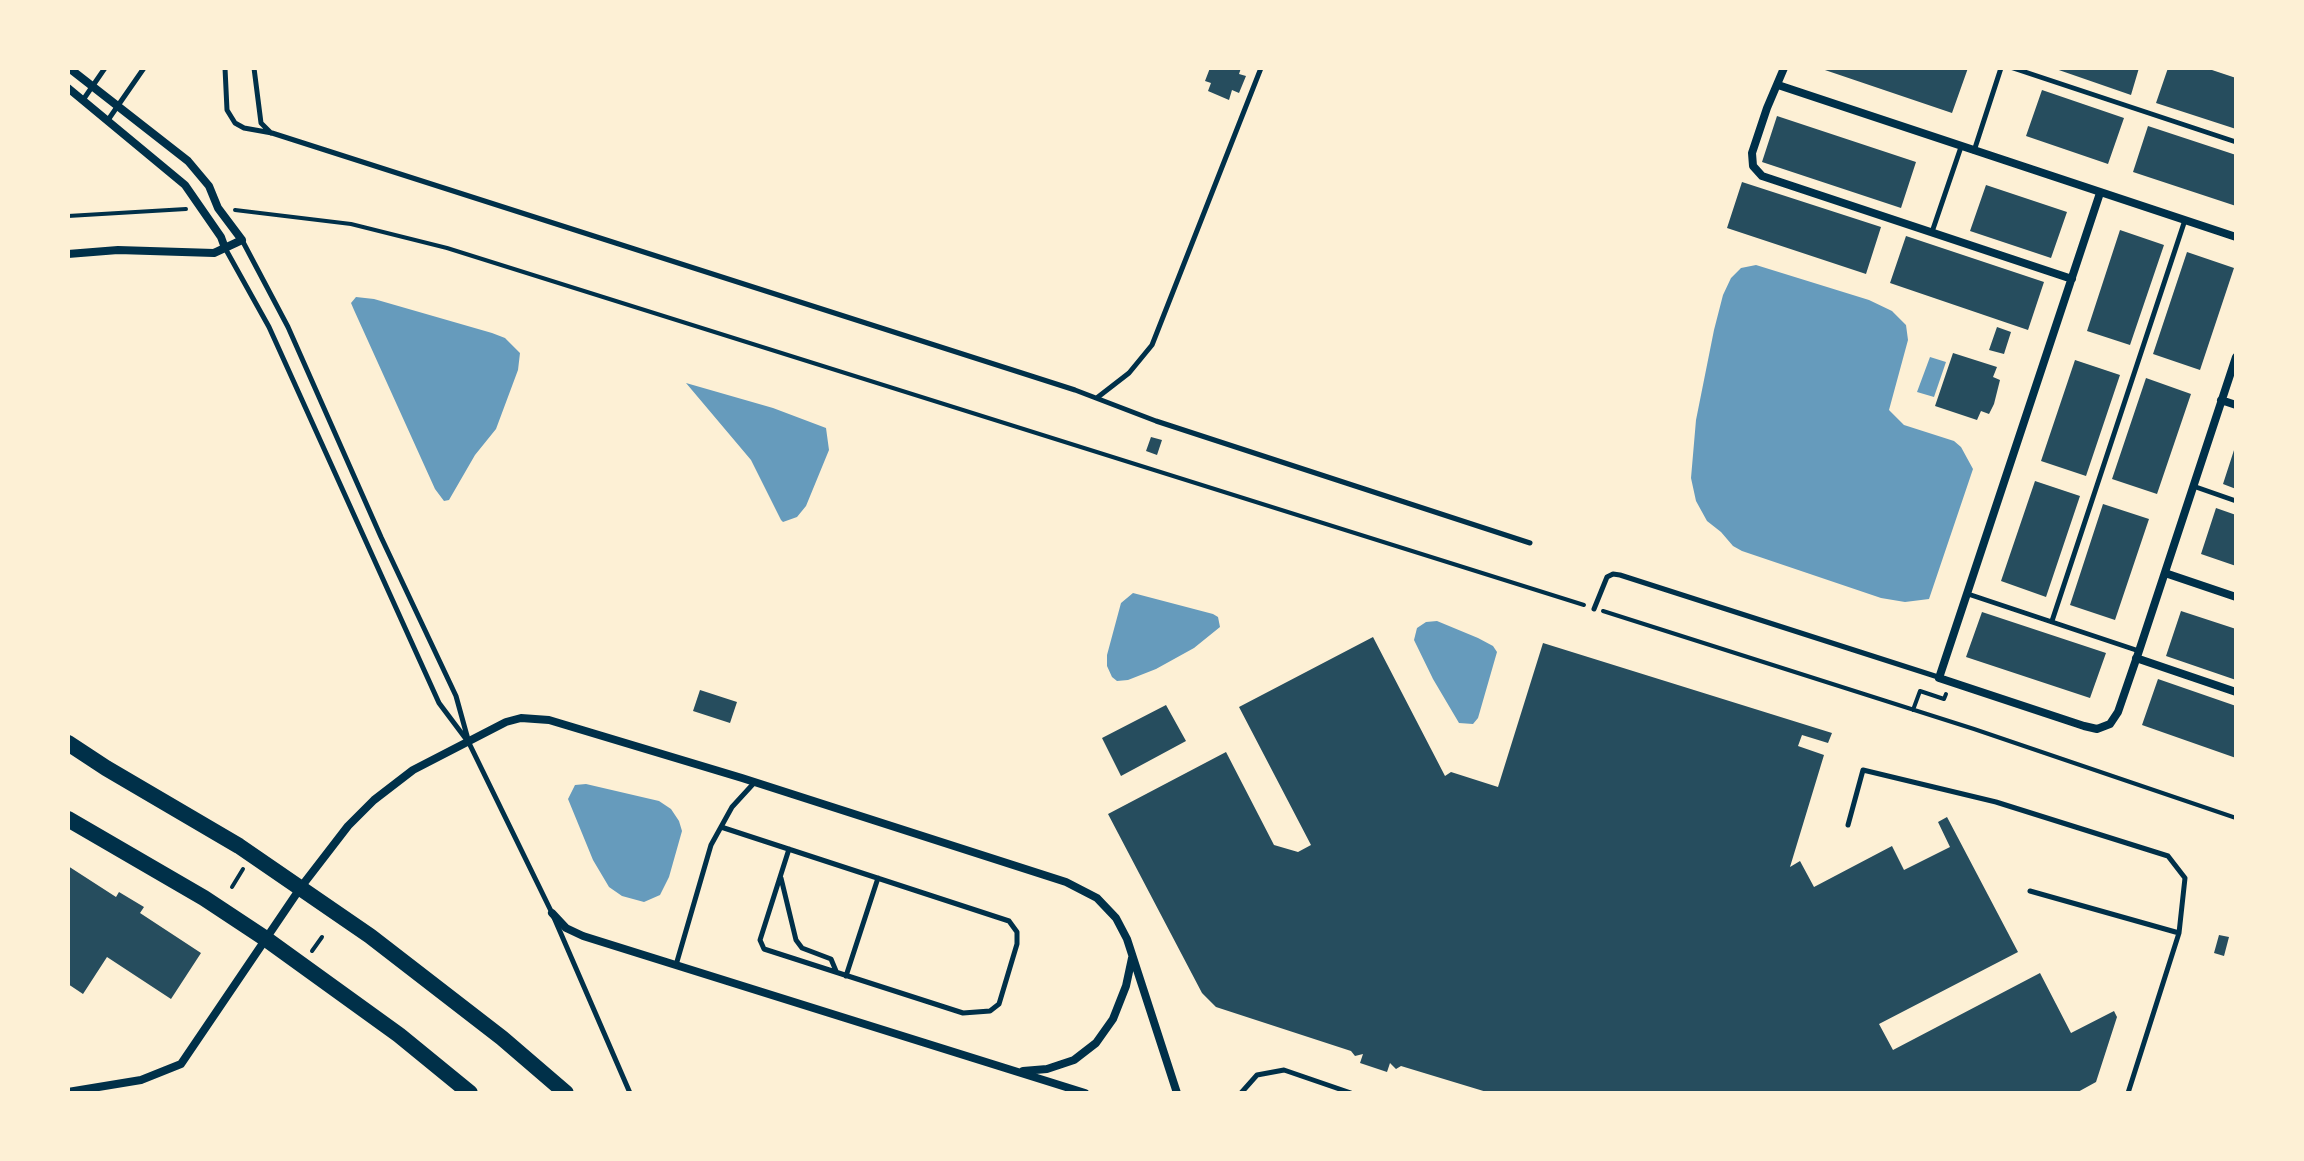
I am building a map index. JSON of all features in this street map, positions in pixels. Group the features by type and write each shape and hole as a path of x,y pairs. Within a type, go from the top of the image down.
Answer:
{"main road":[{"path":"68,743 301,887 435,985 566,1093"},
{"path":"68,819 204,898 266,939 399,1035 470,1093"}],"street":[{"path":"68,254 118,250 214,253 242,240 218,208 209,186 188,161 69,68"},
{"path":"1784,68 1752,153 1753,166 1759,173 2072,279"},
{"path":"1778,85 2236,237"},
{"path":"68,88 185,185 221,237 225,248"},
{"path":"2100,193 1939,678 2097,729 2107,726 2114,718 2138,654 2236,357"},
{"path":"2221,400 2236,405"},
{"path":"2165,573 2236,597"},
{"path":"2138,654 2236,692"},
{"path":"68,1092 141,1080 181,1064 301,887 348,826 374,800 413,770 506,722 521,718 549,720 755,782 1066,882 1097,898 1116,918 1132,954 1177,1093"},
{"path":"552,913 566,928 583,936 1085,1093"},
{"path":"1018,1072 1047,1069 1074,1060 1096,1043 1113,1019 1126,986 1132,954"}],"lane":[{"path":"83,101 105,68"},
{"path":"108,120 144,68"},
{"path":"225,68 229,116 244,128 272,133 1098,398 1156,421 1530,543"},
{"path":"254,68 261,123 272,133"},
{"path":"1098,398 1129,373 1152,345 1261,68"},
{"path":"1974,151 2001,68"},
{"path":"2013,68 2236,142"},
{"path":"1932,232 1961,147"},
{"path":"2052,621 2185,220"},
{"path":"242,240 288,327 456,696 469,743 552,913 630,1093"},
{"path":"225,248 276,341 439,703 469,743"},
{"path":"2192,486 2236,501"},
{"path":"1594,609 1607,577 1620,575 1939,678"},
{"path":"1967,594 2052,621 2138,654"},
{"path":"1848,825 1863,770 1996,802 2168,856 2185,878 2179,933 2128,1093"},
{"path":"676,965 711,845 732,807 755,782"},
{"path":"721,827 789,849 878,878 1009,921 1017,932 1017,944 999,1004 990,1011 963,1013 764,949 760,940 789,849"},
{"path":"780,876 796,940 802,948 831,959 836,972"},
{"path":"846,976 878,878"},
{"path":"2030,891 2179,933"},
{"path":"1241,1093 1257,1075 1284,1070 1337,1091 1351,1093"}],"path":[{"path":"68,216 192,209"},
{"path":"232,210 351,224 447,248 1913,710 2236,818"},
{"path":"1913,710 1920,691 1944,699 1946,692"},
{"path":"232,887 245,865"},
{"path":"312,952 322,937"}],"water":[{"path":"1756,265 1869,300 1892,311 1906,325 1908,340 1889,410 1904,425 1954,441 1961,447 1973,469 1929,599 1905,602 1881,598 1742,551 1707,521 1696,501 1691,478 1696,420 1714,330 1731,278 1741,268"},
{"path":"356,297 374,299 492,333 505,338 520,353 518,370 496,429 475,455 449,500 444,501 435,489 351,303"},
{"path":"1930,357 1946,362 1934,397 1917,392"},
{"path":"686,383 773,408 826,428 829,450 806,506 797,517 781,520 751,460"},
{"path":"1133,593 1213,614 1218,617 1220,627 1194,648 1156,669 1117,681 1107,666 1107,655 1121,603"},
{"path":"1437,621 1478,638 1493,646 1497,652 1478,718 1473,724 1459,723 1414,640 1417,628 1426,622"},
{"path":"586,784 659,801 671,809 679,821 682,831 669,877 660,895 644,902 622,896 609,887 593,860 568,799 575,785"}],"building":[{"path":"1210,68 1241,68 1239,74 1246,76 1239,93 1232,90 1229,100 1208,91 1211,83 1205,81"},
{"path":"1819,68 1968,68 1952,113"},
{"path":"2053,68 2139,68 2131,95"},
{"path":"2168,68 2206,68 2236,78 2236,129 2156,103"},
{"path":"2042,90 2124,118 2108,164 2026,136"},
{"path":"1777,116 1916,162 1901,208 1762,162"},
{"path":"2148,126 2236,155 2236,206 2133,172"},
{"path":"1742,182 1881,227 1866,274 1727,228"},
{"path":"1986,185 2067,212 2051,258 1970,231"},
{"path":"2120,230 2164,245 2130,345 2087,331"},
{"path":"1906,236 2044,282 2028,330 1890,283"},
{"path":"2187,252 2234,268 2200,370 2153,354"},
{"path":"1997,327 2011,332 2004,354 1989,350"},
{"path":"1953,353 1997,367 1993,377 2000,380 1994,404 1989,414 1981,411 1977,420 1935,406"},
{"path":"2075,360 2120,375 2086,476 2041,461"},
{"path":"2146,378 2191,394 2157,494 2112,479"},
{"path":"1151,437 1162,440 1157,455 1146,451"},
{"path":"2236,447 2236,489 2223,484"},
{"path":"2035,481 2080,496 2046,597 2001,581"},
{"path":"2103,504 2149,519 2115,620 2070,605"},
{"path":"2216,508 2236,515 2236,566 2201,554"},
{"path":"2181,611 2236,629 2236,680 2166,656"},
{"path":"1982,612 2106,653 2090,698 1966,657"},
{"path":"1373,637 1445,776 1451,772 1498,787 1543,643 1832,733 1828,743 1802,735 1798,746 1824,755 1790,867 1800,861 1814,887 1892,846 1904,870 1950,847 1938,822 1947,817 2018,952 1879,1024 1893,1050 2040,973 2071,1033 2114,1011 2117,1017 2096,1082 2076,1093 1490,1093 1401,1066 1396,1069 1390,1063 1387,1072 1360,1063 1363,1054 1355,1056 1351,1051 1216,1007 1202,993 1108,814 1226,752 1274,845 1298,852 1311,845 1239,707"},
{"path":"2158,679 2236,706 2236,758 2142,725"},
{"path":"700,690 737,702 730,723 693,711"},
{"path":"1166,705 1186,741 1121,776 1102,738"},
{"path":"68,866 116,897 119,892 144,907 140,913 201,953 171,999 107,957 83,994 68,984"},
{"path":"2219,935 2229,937 2224,956 2214,953"}]}
